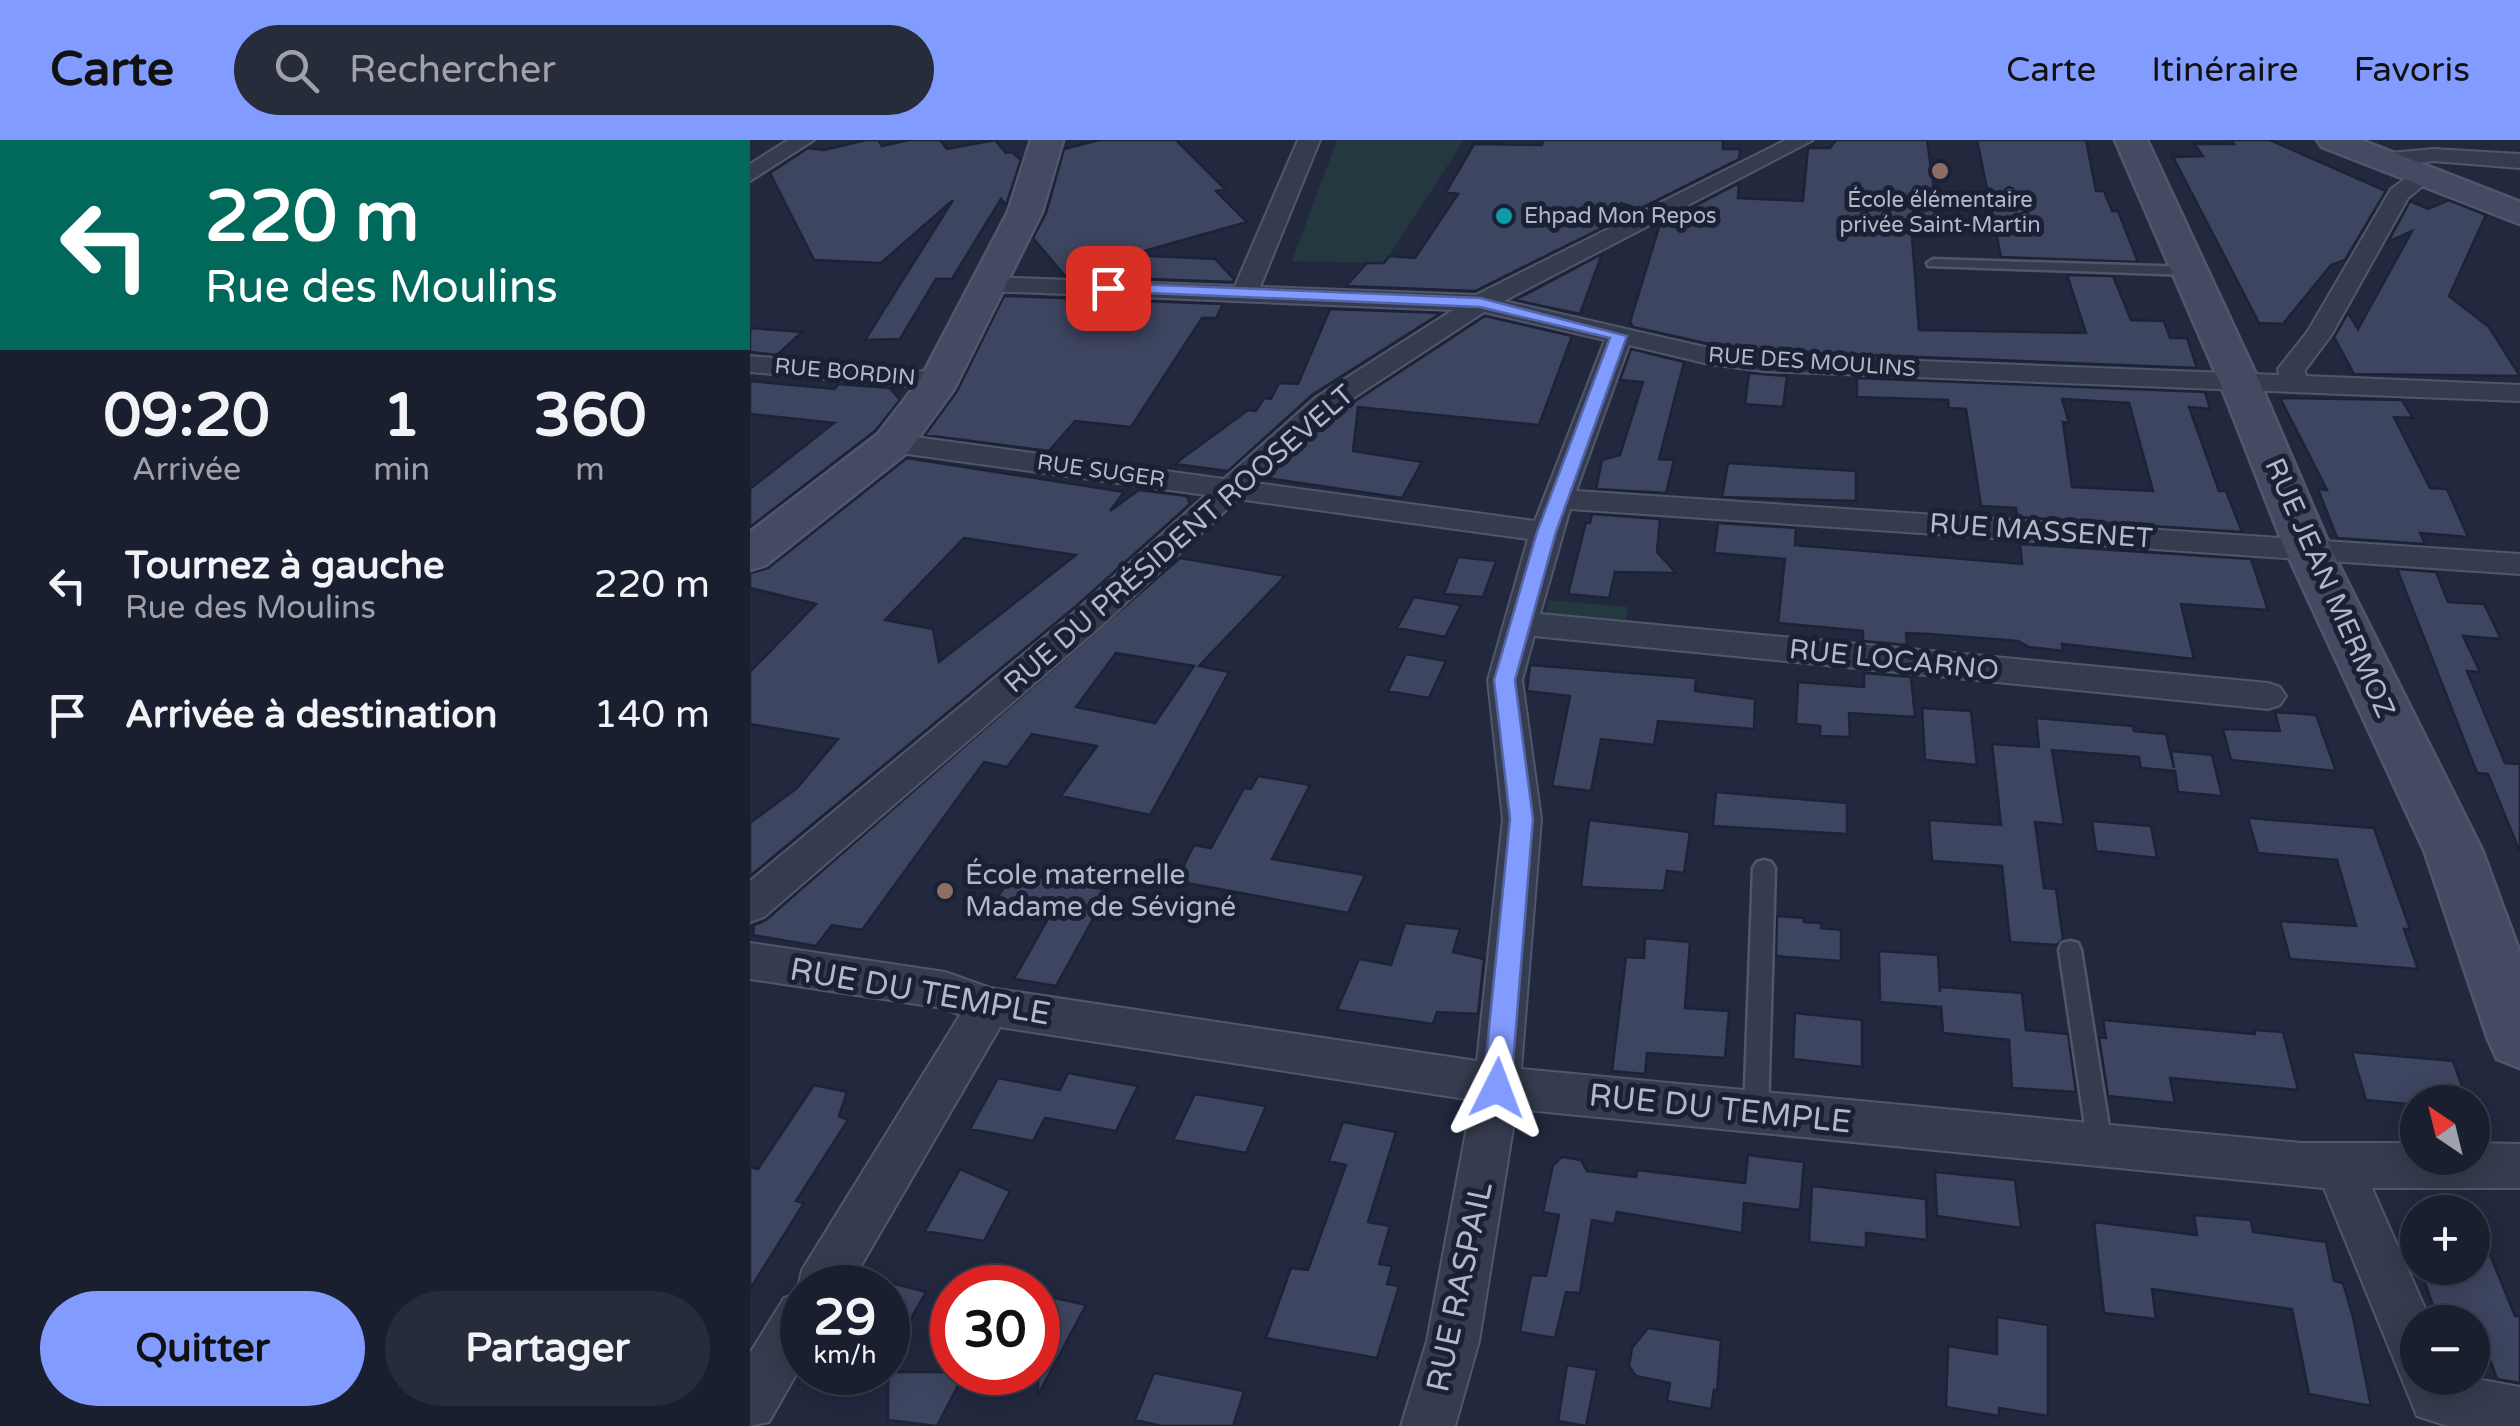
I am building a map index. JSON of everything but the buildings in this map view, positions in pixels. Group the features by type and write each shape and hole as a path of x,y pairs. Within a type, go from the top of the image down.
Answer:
{"main road":[{"path":"750,555 893,443 940,382 1024,212 1047,140"},
{"name":"RUE JEAN MERMOZ","path":"2131,140 2240,383 2308,549 2453,850 2520,1039"},
{"path":"2360,147 2520,214"}],"street":[{"path":"753,169 803,140"},
{"path":"1245,292 1308,140"},
{"name":"RUE DU PRÉSIDENT ROOSEVELT","path":"750,905 1075,630 1325,404 1480,302 1802,140"},
{"path":"2360,147 2520,160"},
{"path":"2295,386 2291,369 2319,334 2399,194 2426,175"},
{"name":"RUE DES MOULINS","path":"990,284 1480,302 1709,356 1762,363 2520,393"},
{"name":"RUE RASPAIL","path":"1428,1426 1453,1341 1497,1088 1522,819 1505,680 1546,532 1619,336"},
{"name":"RUE BORDIN","path":"750,364 940,382"},
{"name":"RUE SUGER","path":"893,443 1546,532"},
{"name":"RUE MASSENET","path":"1561,498 2520,564"},
{"name":"RUE LOCARNO","path":"1519,624 2268,696"},
{"name":"RUE DU TEMPLE","path":"750,962 945,990 989,1007 1458,1075 1497,1088 2338,1165 2520,1166"},
{"path":"834,1265 989,1007"},
{"path":"2338,1165 2400,1312"},
{"path":"750,1402 780,1352"},
{"path":"2474,1395 2520,1414"}],"lane":[{"path":"1933,263 2190,270"},
{"path":"1756,1112 1764,868"},
{"path":"2070,950 2100,1146"}],"shaded area":[{"path":"1337,140 1464,140 1384,263 1292,261"},
{"path":"1549,600 1628,607 1625,622 1545,614"}],"place":[{"name":"École élémentaire privée Saint-Martin","path":"1940,171"},
{"name":"Ehpad Mon Repos","path":"1504,216"},
{"name":"École maternelle Madame de Sévigné","path":"945,891"}],"route":[{"path":"1108,288 1480,302 1619,336 1546,532 1505,680 1522,819 1497,1088"}]}
